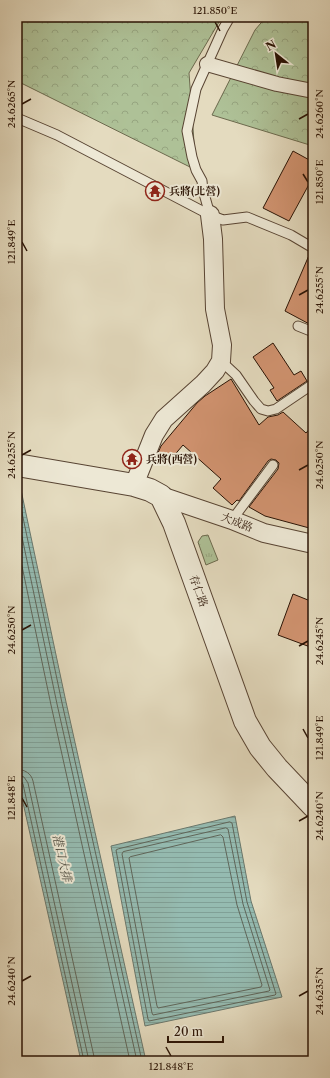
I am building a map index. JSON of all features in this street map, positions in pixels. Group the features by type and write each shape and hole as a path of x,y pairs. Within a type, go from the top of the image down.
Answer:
{"street":[{"path":"207,64 277,84 313,91"},
{"path":"134,485 154,435 164,419 203,384 215,371 221,361 222,345 215,309 213,239 210,215"},
{"path":"18,465 134,485 150,490 161,496"},
{"name":"大成路","path":"161,496 232,520 264,533 313,544"},
{"name":"存仁路","path":"161,496 174,523 245,721 260,747 313,806"}],"lane":[{"path":"210,215 202,181 196,170 192,157 187,131 196,89 223,29 230,17"},
{"path":"17,118 57,135 210,215 223,220 247,217 291,235 313,248"},
{"path":"298,326 313,332"},
{"path":"221,361 236,375 261,409 268,411 276,409 312,386"},
{"path":"232,520 273,465"}],"green space":[{"path":"17,17 222,17 189,73 196,170 17,81"},
{"path":"266,17 313,17 313,146 212,115 255,30"},
{"path":"208,535 218,560 206,565 198,542 202,536"}],"water":[{"name":"港口大排","path":"17,471 66,702 146,1061 81,1061 17,776"},
{"path":"235,816 251,901 282,997 145,1026 111,846"}],"building":[{"path":"293,151 313,162 313,177 289,221 263,208"},
{"path":"310,253 313,254 313,326 285,311"},
{"path":"273,343 294,375 301,371 307,381 277,401 270,390 274,388 253,357"},
{"path":"231,379 259,425 268,417 278,415 283,412 306,433 313,425 313,529 265,516 249,507 278,469 279,463 276,460 271,459 268,461 239,501 237,500 232,505 213,488 221,479 183,445 167,464 157,455 161,446 197,403"},
{"path":"293,594 313,602 313,648 278,635"}],"place":[{"name":"兵將(北營)","path":"155,191"},
{"name":"兵將(西營)","path":"132,459"}]}
